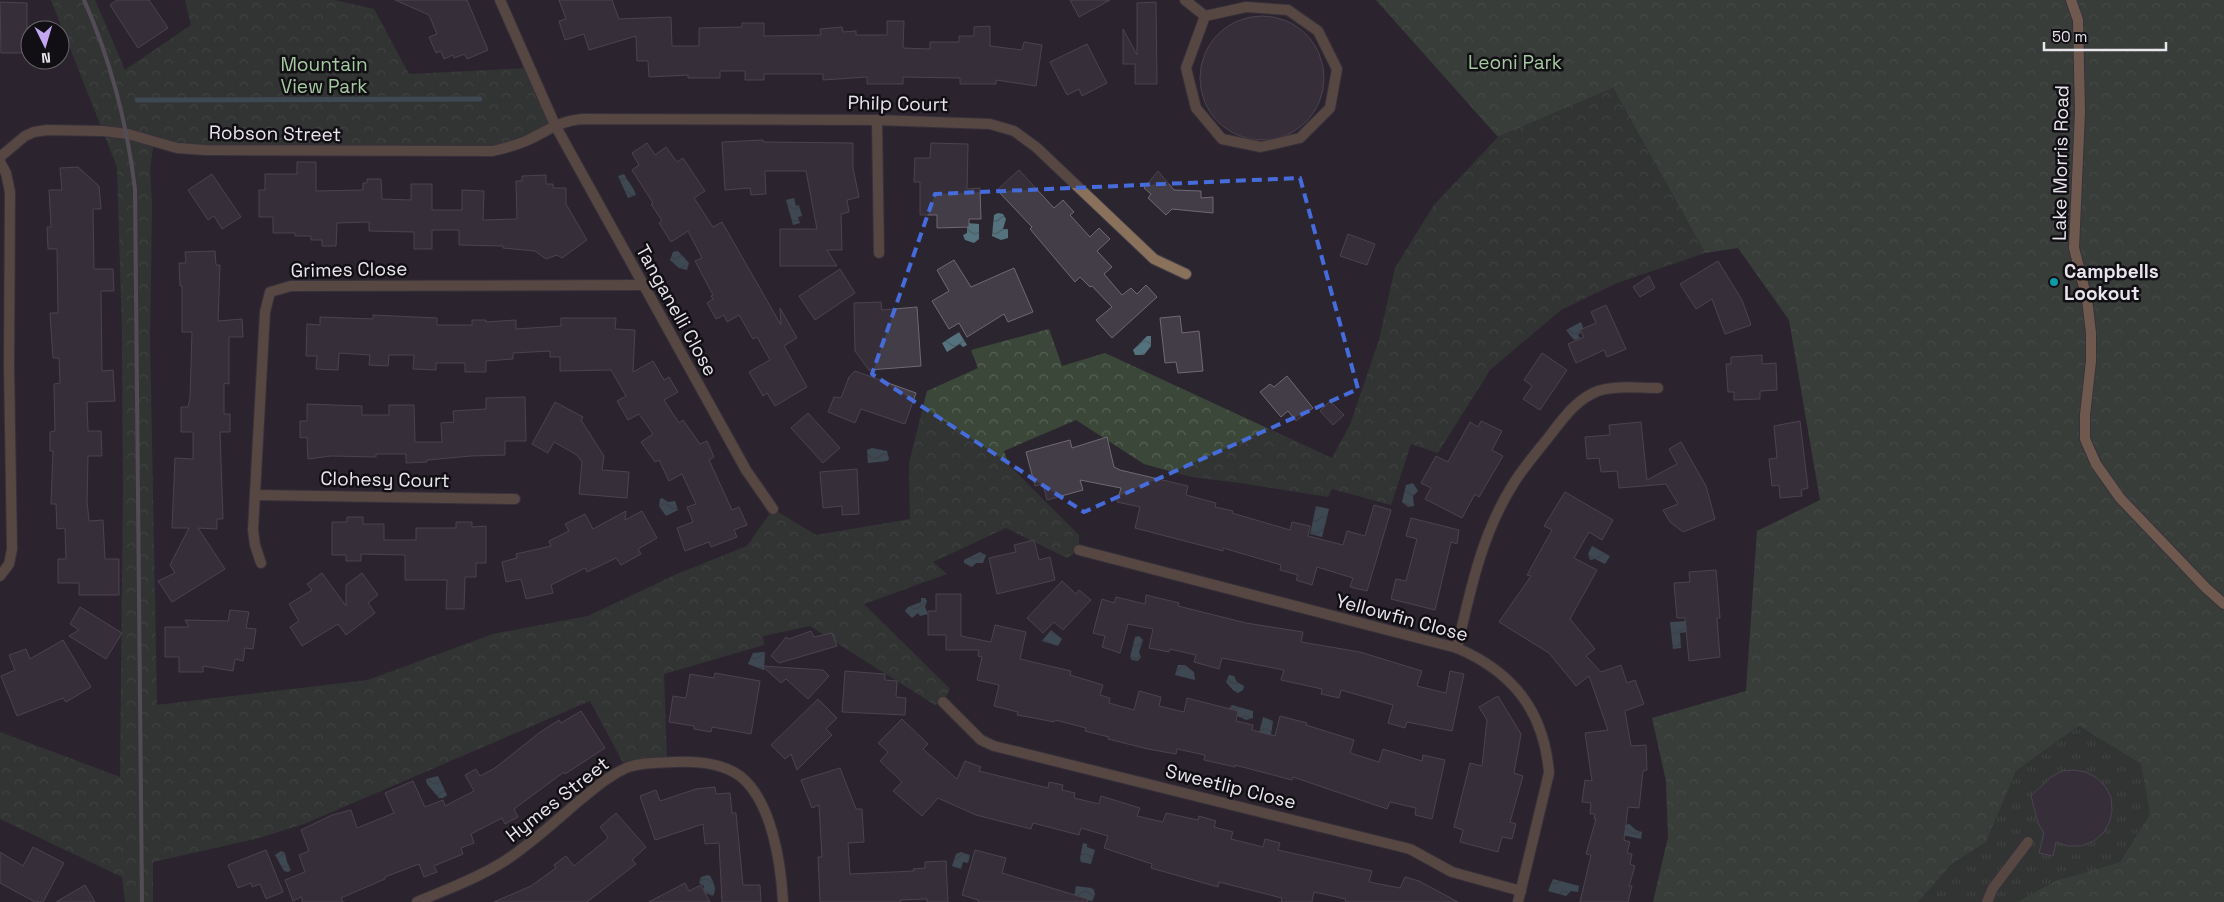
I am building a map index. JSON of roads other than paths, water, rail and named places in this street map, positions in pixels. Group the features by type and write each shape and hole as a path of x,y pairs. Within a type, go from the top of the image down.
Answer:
{"street":[{"name":"Tanganelli Close","path":"500,0 555,124 642,285 746,470 773,509"},
{"path":"1185,0 1205,16 1246,8 1288,10 1318,31 1337,69 1330,108 1300,138 1261,147 1222,139 1196,108 1186,68 1205,16"},
{"name":"Lake Morris Road","path":"2071,0 2078,20 2080,112 2074,248 2087,299 2092,333 2085,414 2085,439 2096,464 2120,498 2206,588 2224,604"},
{"name":"Philp Court","path":"555,124 582,120 877,120 990,124 1014,131 1036,147 1154,259 1186,274"},
{"path":"877,120 879,253"},
{"name":"Robson Street","path":"0,157 25,136 47,130 103,131 128,134 177,148 205,150 492,151 522,143 555,124"},
{"path":"0,162 6,172 10,192 4,366 12,549 9,564 0,576"},
{"name":"Grimes Close","path":"261,563 255,545 253,530 265,312 270,292 291,286 642,285"},
{"path":"1457,648 1477,563 1498,511 1512,485 1564,417 1578,402 1597,392 1619,387 1658,388"},
{"name":"Clohesy Court","path":"255,495 514,498"},
{"name":"Yellowfin Close","path":"1079,550 1457,648 1481,658 1502,673 1519,691 1531,709 1543,738 1549,773 1518,902"},
{"name":"Sweetlip Close","path":"943,702 980,740 994,746 1410,849 1452,872 1520,891"},
{"name":"Hymes Street","path":"417,902 502,863 526,846 601,783 626,768 688,761 719,766 740,776 754,792 764,812 776,845 781,867 783,902"},
{"path":"1987,902 1993,888 2028,842"}],"water":[{"path":"624,174 636,195 628,198 618,176"},
{"path":"794,198 796,206 799,205 802,216 798,217 800,223 793,225 786,200"},
{"path":"998,213 1003,214 1006,219 1003,229 1008,229 1008,238 1001,240 992,236 994,215"},
{"path":"967,223 979,224 979,239 974,243 965,240 963,235 967,233"},
{"path":"678,251 689,263 687,270 679,268 670,260 673,252"},
{"path":"1581,322 1584,330 1578,335 1580,338 1574,340 1566,330"},
{"path":"959,332 967,345 963,347 960,344 947,352 942,343"},
{"path":"1147,336 1151,336 1151,346 1144,355 1135,355 1133,350"},
{"path":"872,448 887,451 889,459 887,461 868,463 867,450"},
{"path":"1413,483 1418,491 1413,496 1414,506 1408,507 1402,502 1406,485"},
{"path":"662,498 668,502 675,501 678,510 666,516 659,506 660,499"},
{"path":"1316,506 1329,509 1322,537 1310,534"},
{"path":"1592,546 1610,556 1605,564 1595,559 1590,560 1588,554"},
{"path":"980,552 986,555 983,563 976,563 972,567 964,563 964,560"},
{"path":"921,598 925,598 927,601 925,607 928,614 920,616 918,613 912,618 905,611 908,607 921,602"},
{"path":"1687,621 1688,632 1680,633 1681,648 1673,649 1670,622"},
{"path":"1051,630 1062,639 1058,646 1042,641"},
{"path":"1139,636 1143,640 1139,652 1141,657 1138,661 1132,660 1130,657 1135,637"},
{"path":"765,652 764,670 748,664 753,653"},
{"path":"1178,665 1185,665 1194,672 1195,680 1175,675"},
{"path":"1229,675 1234,676 1237,682 1244,686 1243,690 1238,693 1233,690 1226,682"},
{"path":"1232,705 1253,711 1253,718 1246,720 1231,713 1229,708"},
{"path":"1263,717 1273,721 1271,735 1259,733"},
{"path":"438,776 447,795 443,798 439,798 427,784 426,779"},
{"path":"1629,824 1642,832 1641,839 1604,831"},
{"path":"1083,843 1095,850 1091,864 1081,862"},
{"path":"281,851 285,853 291,870 288,872 284,871 275,855"},
{"path":"961,852 970,855 968,863 963,862 961,869 952,866 956,854"},
{"path":"708,875 713,881 715,891 713,896 703,892 704,886 699,883 701,877"},
{"path":"1553,879 1579,886 1578,892 1571,891 1566,896 1548,891"},
{"path":"1076,886 1094,890 1095,895 1092,901 1074,898"}],"waterway":[{"path":"137,100 480,99"}],"railway":[{"path":"84,0 94,23 117,93 132,164 135,189 142,902"}],"place":[{"name":"Campbells Lookout","path":"2054,282"}],"park label":[{"name":"Leoni Park","path":"1515,62"},
{"name":"Mountain View Park","path":"324,75"}]}
